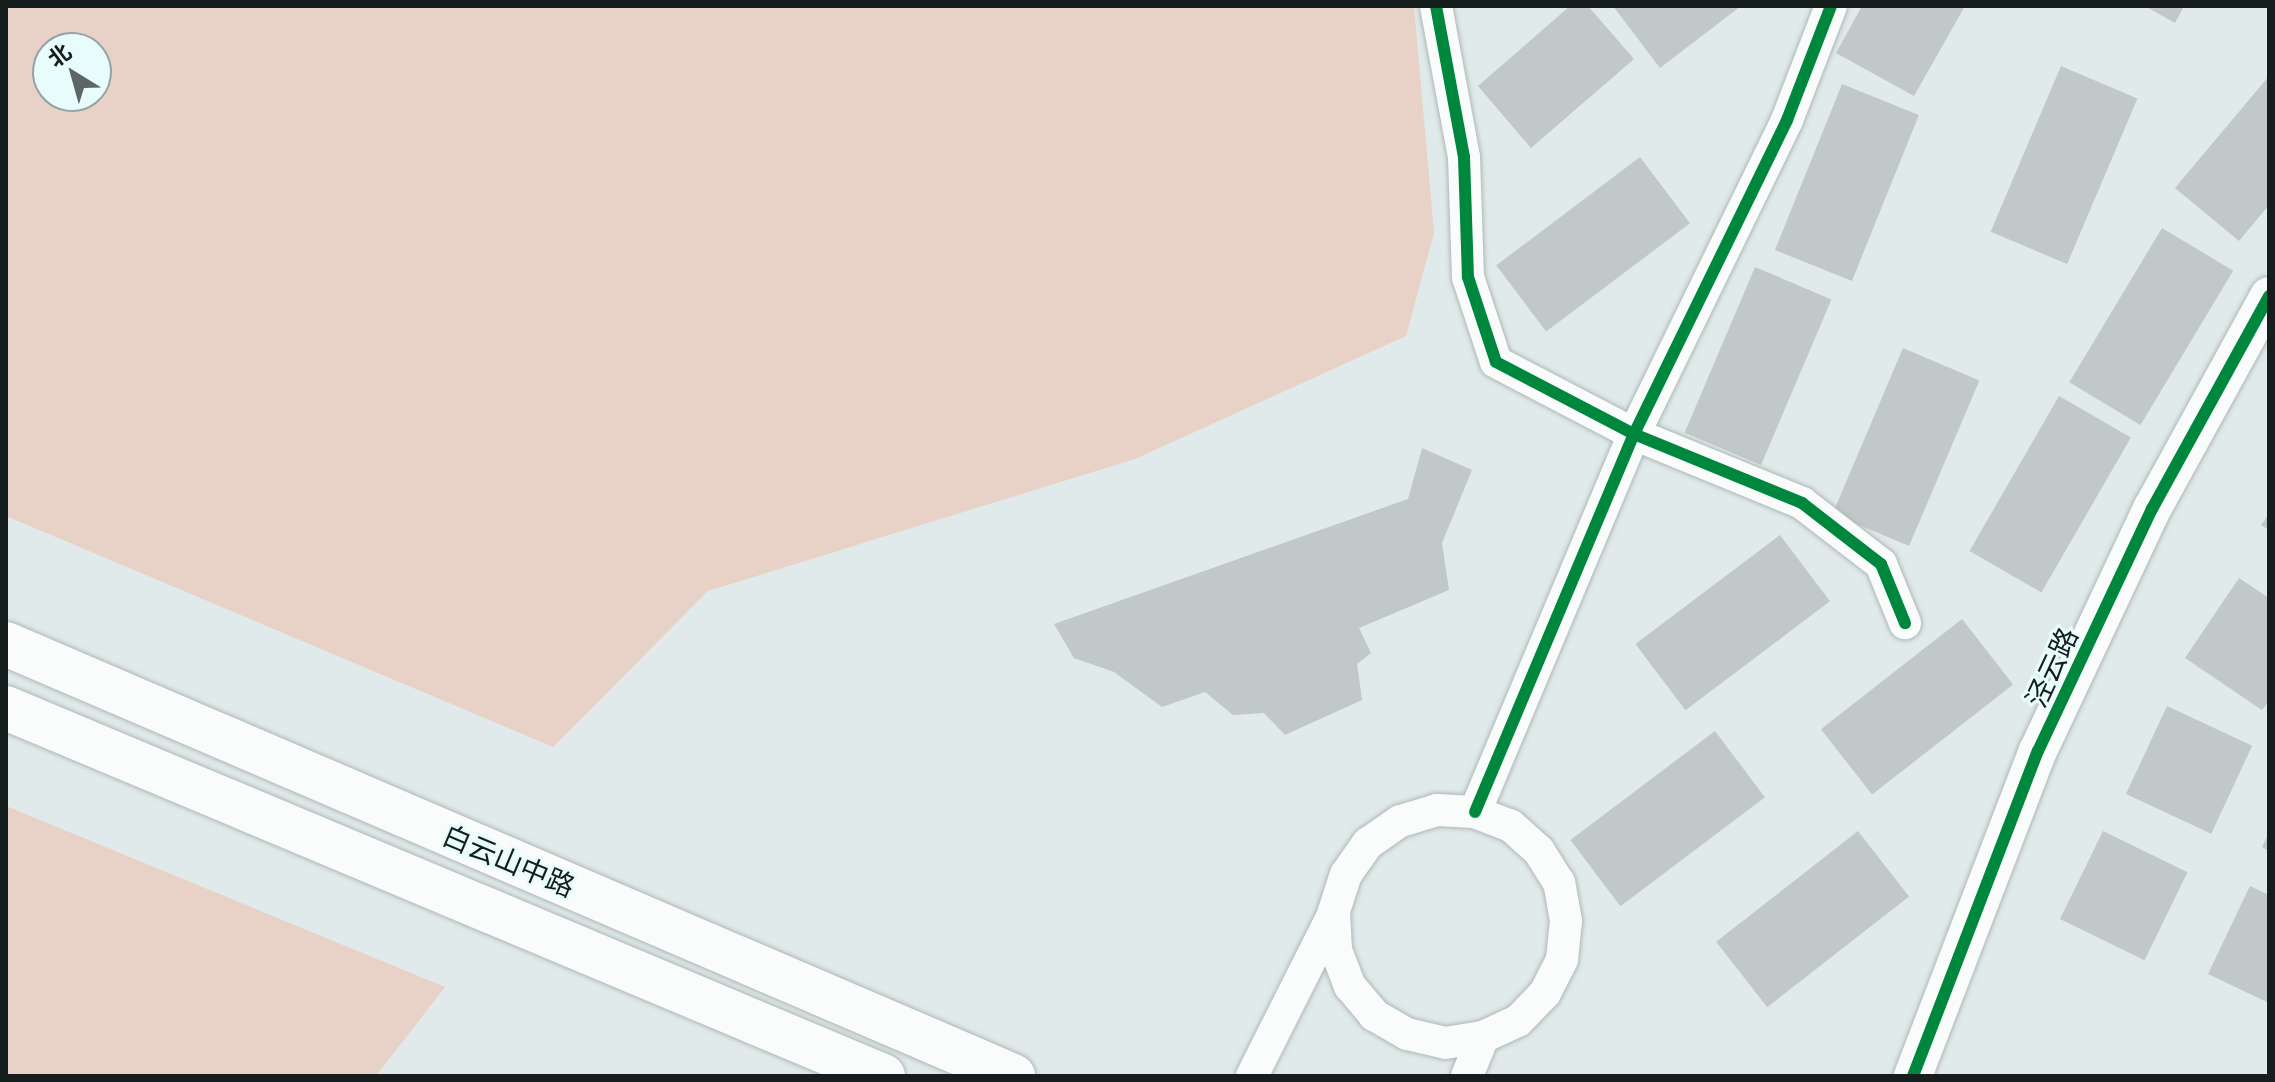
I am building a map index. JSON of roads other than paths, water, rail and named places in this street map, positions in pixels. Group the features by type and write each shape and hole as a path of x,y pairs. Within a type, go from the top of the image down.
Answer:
{"main road":[{"name":"白云山中路","path":"6,644 1013,1076"},
{"name":"白云山中路","path":"6,708 883,1076"}],"street":[{"path":"1436,6 1464,157 1468,277 1496,362 1634,434 1802,503 1881,564 1905,623"},
{"path":"1475,812 1634,434 1787,120 1831,6"},
{"name":"泾云路","path":"1913,1076 2038,751 2152,509 2269,296"},
{"path":"1252,1076 1334,912 1346,874 1379,836 1400,821 1437,810 1475,812 1511,826 1539,851 1559,883 1566,921 1562,959 1545,993 1518,1021 1483,1037 1432,1040 1407,1034 1374,1015 1350,986 1340,962 1334,912"},
{"path":"1467,1076 1483,1037"}]}
